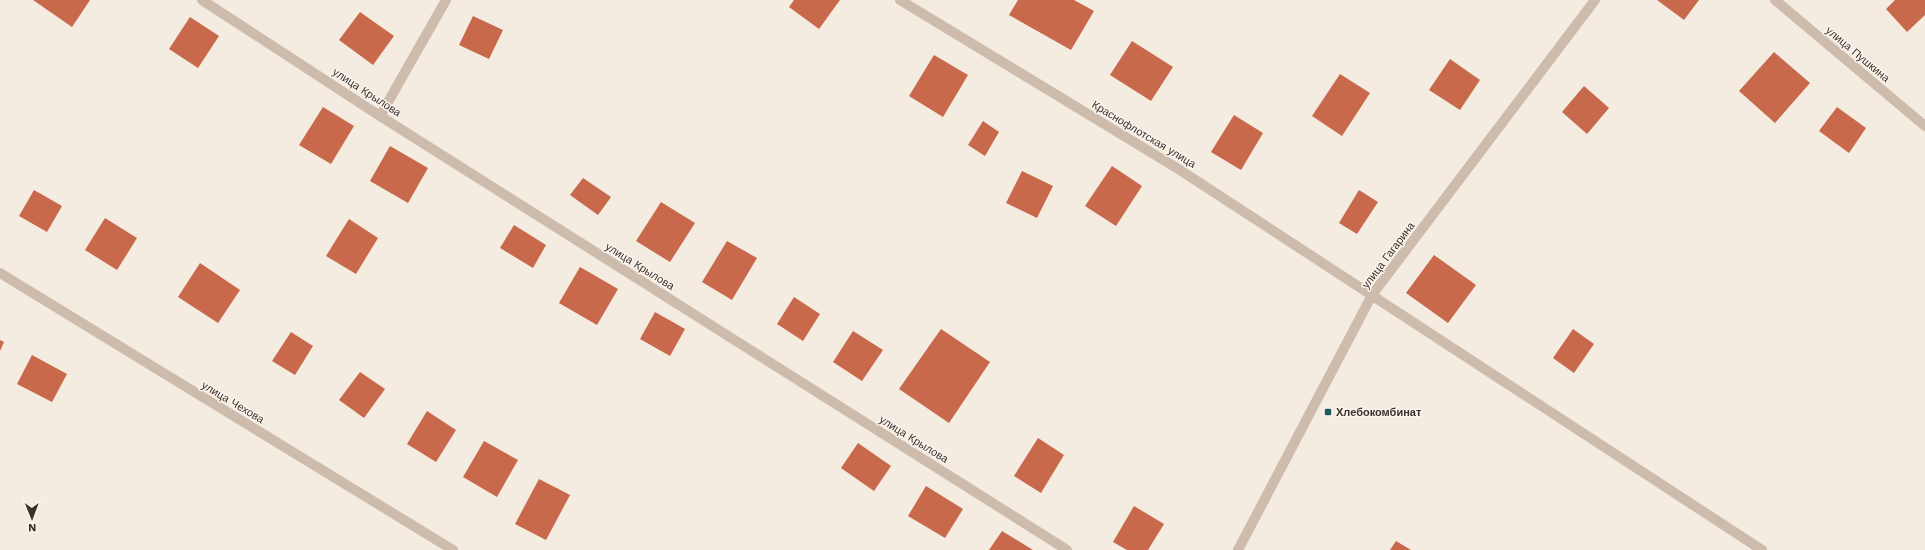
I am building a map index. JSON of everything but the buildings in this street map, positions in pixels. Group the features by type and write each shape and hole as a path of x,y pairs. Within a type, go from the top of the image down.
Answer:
{"street":[{"name":"улица Крылова","path":"202,0 380,116 1067,550"},
{"path":"380,116 446,0"},
{"name":"Краснофлотская улица","path":"900,0 1180,170 1762,550"},
{"name":"улица Гагарина","path":"1238,550 1372,295 1595,0"},
{"name":"улица Пушкина","path":"1775,0 1925,126"},
{"name":"улица Чехова","path":"0,274 453,550"}],"place":[{"name":"Хлебокомбинат","path":"1328,412"}]}
